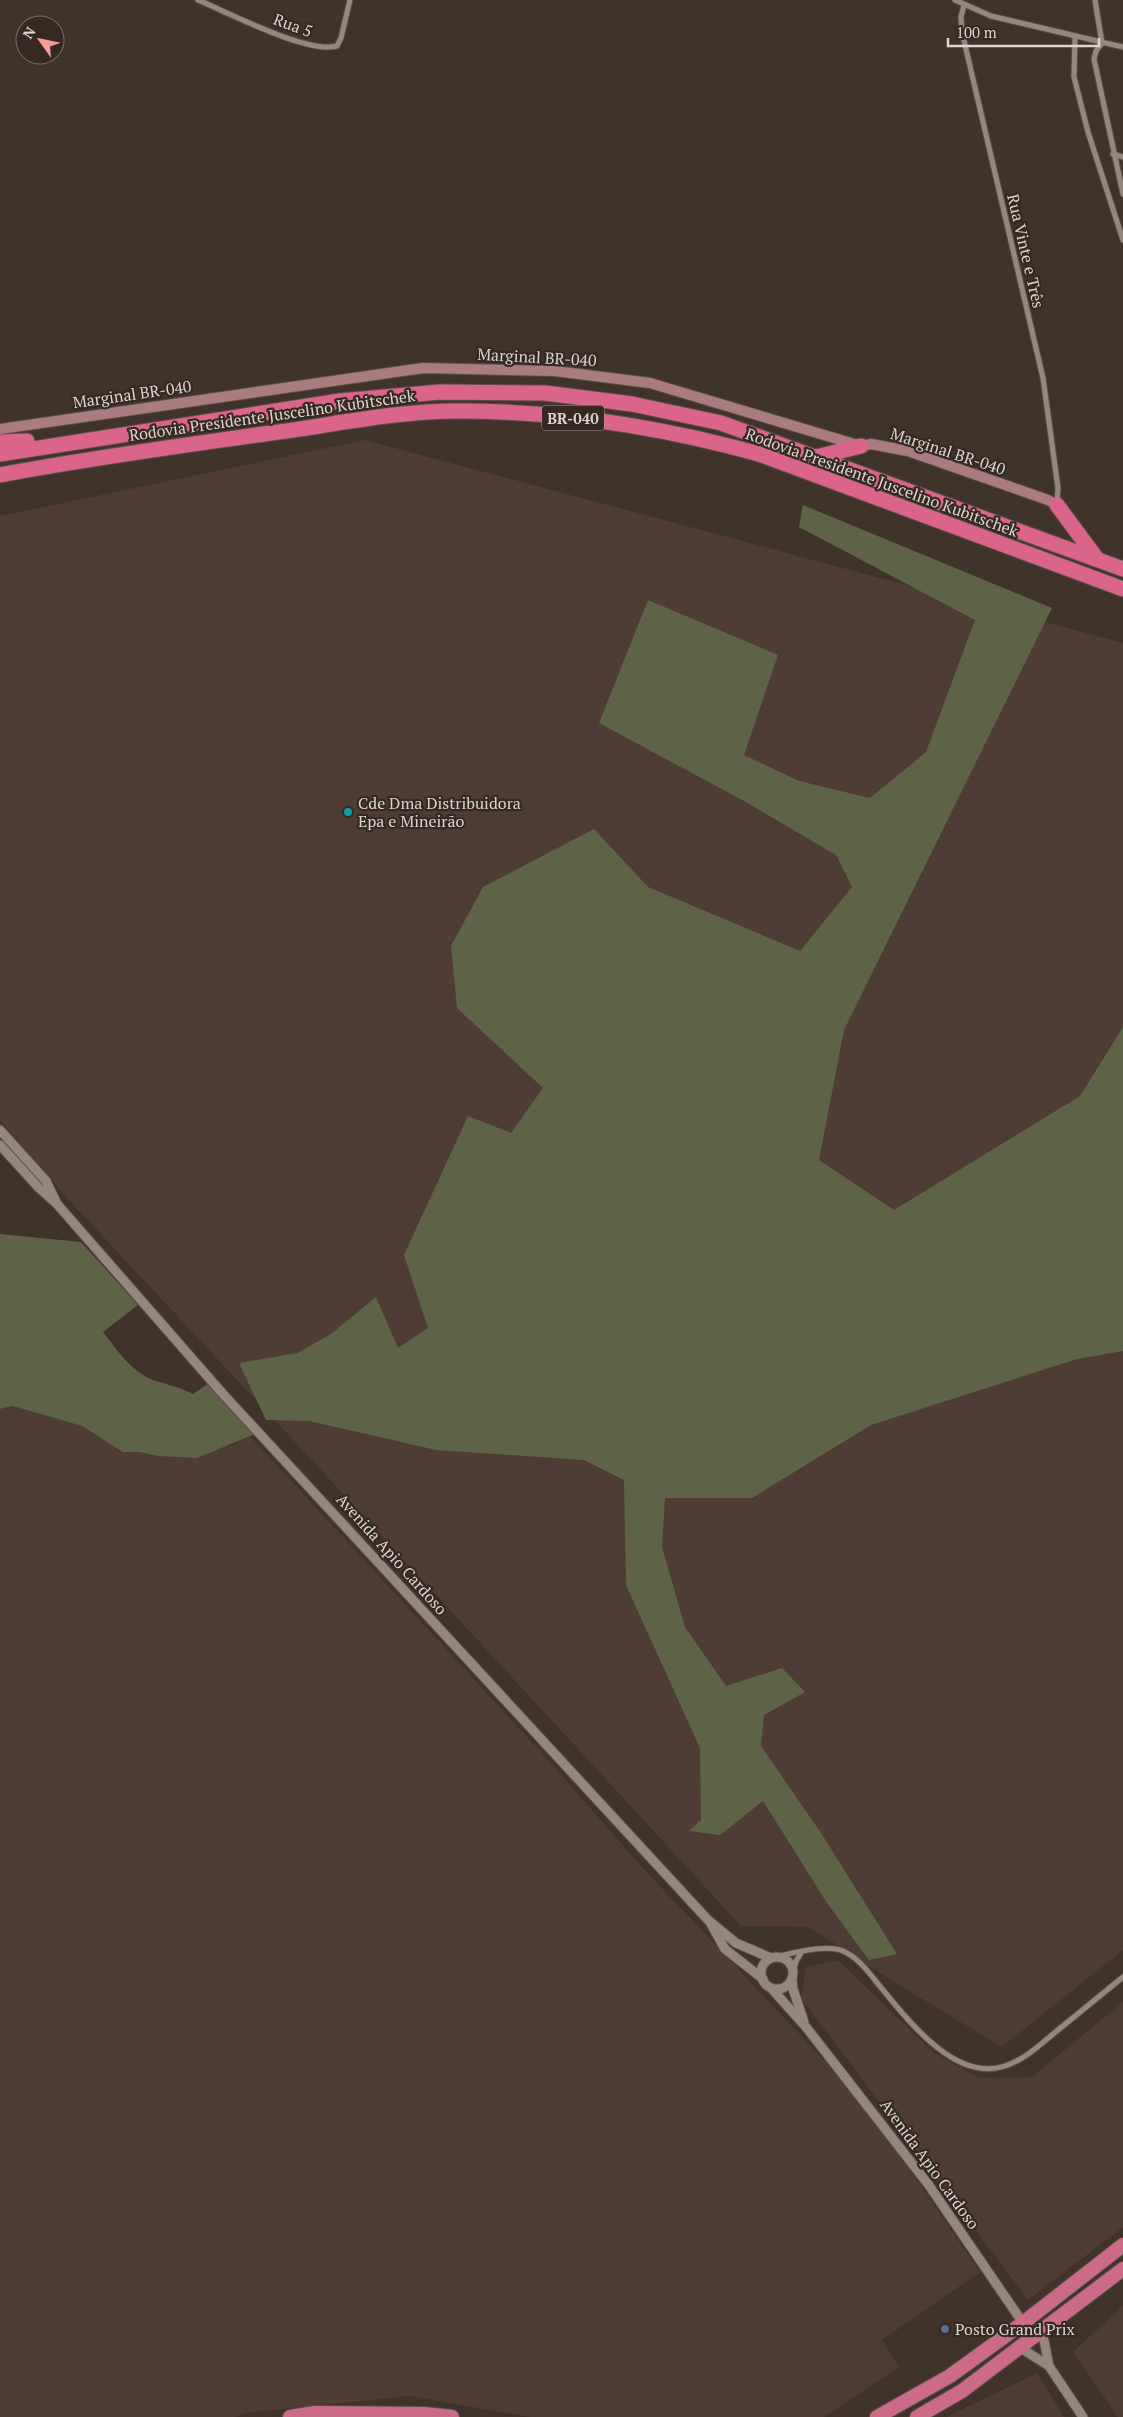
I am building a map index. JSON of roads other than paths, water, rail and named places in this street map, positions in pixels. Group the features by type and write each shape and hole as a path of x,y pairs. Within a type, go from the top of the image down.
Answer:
{"highway":[{"name":"Rodovia Presidente Juscelino Kubitschek","path":"0,454 73,441 340,401 440,392 545,393 632,404 722,423 1123,569"},
{"name":"Rodovia Presidente Juscelino Kubitschek","path":"0,475 67,462 401,413 511,412 590,419 719,443 759,454 1123,589"},
{"path":"0,442 73,441"},
{"path":"816,457 861,446"},
{"path":"0,485 67,462"},
{"path":"1057,505 1097,559"},
{"path":"877,2417 950,2376 1023,2323 1123,2245"},
{"path":"917,2417 962,2391 1123,2269"},
{"path":"290,2417 315,2413 345,2415 426,2414 452,2417"}],"main road":[{"name":"Marginal BR-040","path":"0,429 423,368 555,371 650,382 861,446 871,444 908,451 1048,500 1057,505"}],"street":[{"name":"Rua 5","path":"198,0 305,44 327,48 337,46 341,38 350,0"},
{"path":"955,0 991,16 1123,47"},
{"path":"1095,0 1102,43 1096,51 1094,60 1123,194"},
{"name":"Rua Vinte e Três","path":"964,5 961,18 962,32 1043,378 1058,488 1057,505"},
{"path":"1075,37 1074,77 1088,132 1123,240"},
{"path":"1113,154 1123,157"},
{"name":"Avenida Apio Cardoso","path":"0,1130 46,1181 57,1204"},
{"name":"Avenida Apio Cardoso","path":"0,1145 39,1188 57,1204 223,1394 708,1920 736,1942 774,1957"},
{"name":"Avenida Apio Cardoso","path":"708,1920 725,1949 762,1979"},
{"path":"801,1953 796,1961 793,1976 783,1988 771,1988 762,1979 762,1967 774,1957 828,1947 847,1952 864,1967 895,2004 945,2056 970,2067 1004,2066 1026,2056 1123,1977"},
{"path":"774,1957 789,1962 793,1976"},
{"name":"Avenida Apio Cardoso","path":"793,1976 793,1989 806,2027"},
{"name":"Avenida Apio Cardoso","path":"771,1988 806,2027 928,2184 1023,2323"},
{"path":"1042,2330 1049,2366 1083,2417"},
{"path":"1020,2347 1049,2366"}],"place":[{"name":"Cde Dma Distribuidora Epa e Mineirão","path":"348,812"},
{"name":"Posto Grand Prix","path":"945,2329"}]}
